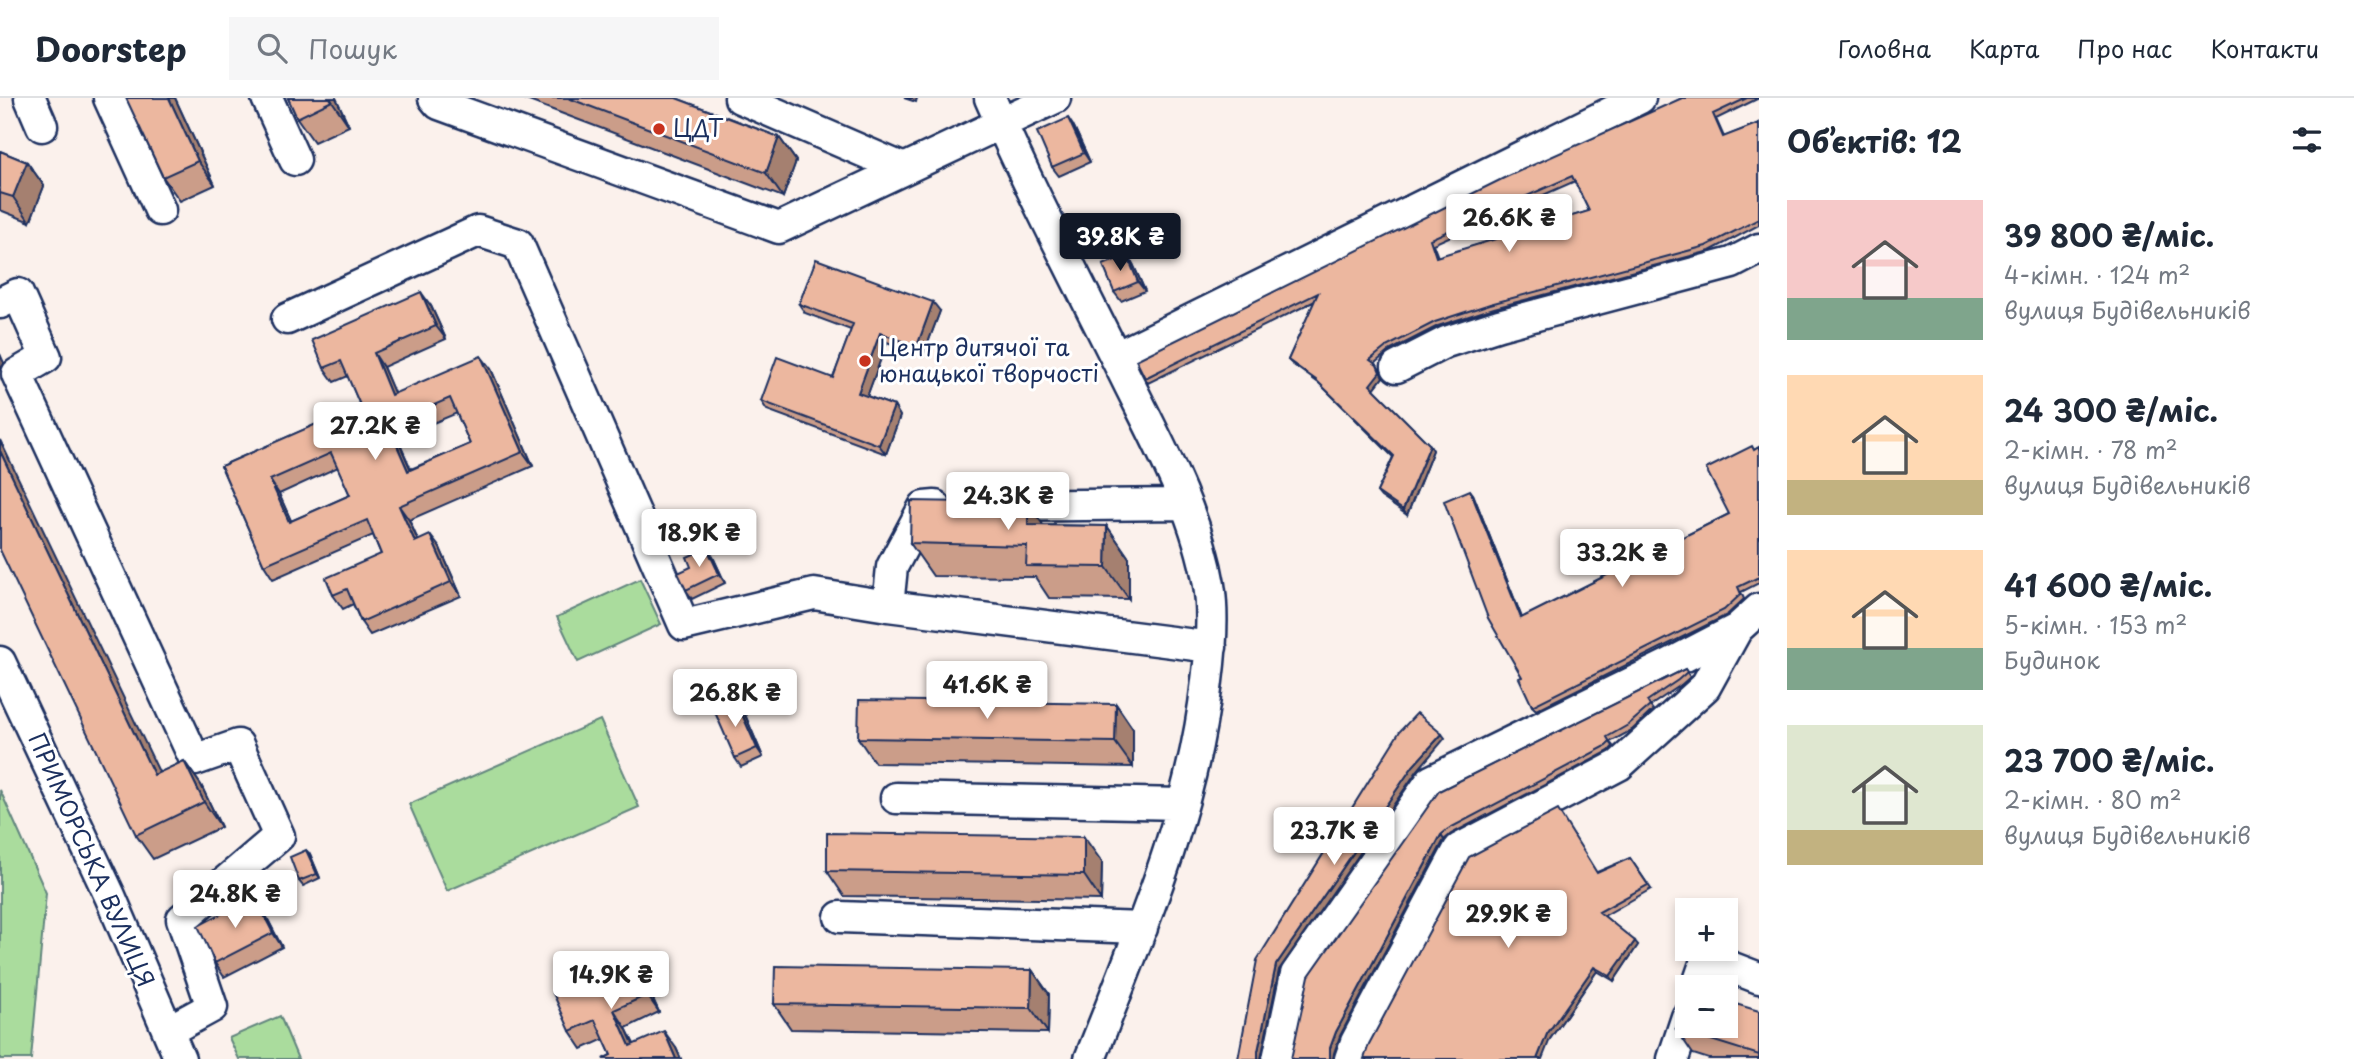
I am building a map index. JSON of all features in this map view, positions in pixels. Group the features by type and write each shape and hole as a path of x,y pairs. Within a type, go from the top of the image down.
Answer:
{"street":[{"path":"30,98 42,126"},
{"path":"109,98 160,210"},
{"path":"267,98 295,160"},
{"path":"434,98 439,104 779,228 904,169 995,110 1055,98"},
{"path":"740,98 904,169"},
{"path":"1116,357 1640,98"},
{"path":"995,110 1171,468 1197,538 1209,586 1211,647 1191,776 1142,928 1090,1059"},
{"path":"287,319 478,230 519,244 684,625 814,594 888,606 1211,647"},
{"path":"1397,367 1457,339 1499,325 1732,263 1759,248"},
{"path":"0,303 18,294 46,357 17,374 195,760 238,746 279,836 182,919 212,1007 168,1031"},
{"path":"888,606 892,567 924,507 1184,504"},
{"path":"1278,1059 1296,974 1431,780 1737,629 1759,609"},
{"path":"1350,1059 1356,1042 1460,849 1619,765 1705,687 1737,629"},
{"name":"ПРИМОРСЬКА ВУЛИЦЯ","path":"0,662 110,896 180,1059"},
{"path":"897,798 1182,804"},
{"path":"841,917 1142,928"},
{"path":"1701,975 1707,958 1759,978"},
{"path":"1673,1059 1680,1038"}],"green space":[{"path":"640,579 661,624 578,662 557,617"},
{"path":"600,720 639,807 447,891 409,804"},
{"path":"0,790 46,893 31,1059 0,1059"},
{"path":"280,1016 298,1059 239,1059 229,1038"}],"building":[{"path":"126,98 169,98 198,161 163,177"},
{"path":"288,98 330,98 332,101 297,118"},
{"path":"568,98 676,98 779,137 766,173"},
{"path":"1682,98 1747,98 1713,114 1723,137 1759,123 1759,219 1706,246 1490,304 1435,322 1386,347 1370,360 1377,365 1380,372 1370,385 1430,445 1403,510 1377,492 1394,456 1316,380 1288,360 1318,293 1145,378 1136,360 1504,178","holes":["1572,176 1589,211 1436,257 1430,239"]},
{"path":"1068,118 1084,153 1052,167 1037,132"},
{"path":"0,151 27,162 13,197 0,193"},
{"path":"1127,255 1138,282 1114,292 1103,265"},
{"name":"Центр дитячої та юнацької творчості","path":"816,259 933,302 917,346 880,333 858,393 894,406 879,445 761,401 777,357 833,378 853,324 799,304"},
{"path":"421,292 436,326 374,353 391,395 481,356 523,452 399,506 415,542 430,535 451,582 361,622 347,589 333,595 326,578 381,554 367,520 264,565 221,466 360,405 341,361 324,368 312,340","holes":["450,398 470,444 408,471 388,425","331,453 350,495 289,522 270,480"]},
{"path":"1752,446 1754,450 1759,447 1759,577 1738,587 1741,594 1724,610 1532,706 1519,678 1522,677 1488,618 1444,501 1470,490 1521,618 1729,514 1706,469"},
{"path":"0,451 154,775 184,761 204,802 136,835 0,550"},
{"path":"911,501 1028,503 1028,525 1107,526 1106,567 1026,566 1027,546 910,543"},
{"path":"707,548 719,574 686,590 678,573 691,567 687,557"},
{"path":"1685,669 1687,672 1678,680 1647,701 1650,706 1628,725 1607,737 1610,742 1606,746 1441,835 1336,1032 1330,1048 1330,1059 1291,1059 1309,976 1439,791"},
{"path":"859,700 1116,704 1115,742 858,738"},
{"path":"736,701 757,748 735,758 714,710"},
{"path":"1417,713 1442,734 1413,766 1276,965 1258,1059 1238,1059 1257,960 1400,731"},
{"path":"1558,810 1597,873 1630,858 1648,885 1599,912 1635,941 1610,976 1594,967 1547,1034 1537,1059 1364,1059 1369,1044 1469,857"},
{"path":"827,833 1084,837 1084,875 827,871"},
{"path":"306,850 317,874 299,881 290,857"},
{"path":"254,896 273,933 215,963 198,926"},
{"path":"630,958 647,995 614,1010 630,1046 664,1031 676,1059 603,1059 611,1055 595,1020 570,1031 553,993"},
{"path":"775,966 1032,970 1031,1008 774,1004"},
{"path":"1738,1005 1759,1011 1759,1055 1705,1038 1738,1038"}],"place":[{"name":"ЦДТ","path":"659,129"},
{"name":"Центр дитячої та юнацької творчості","path":"865,361"}]}
